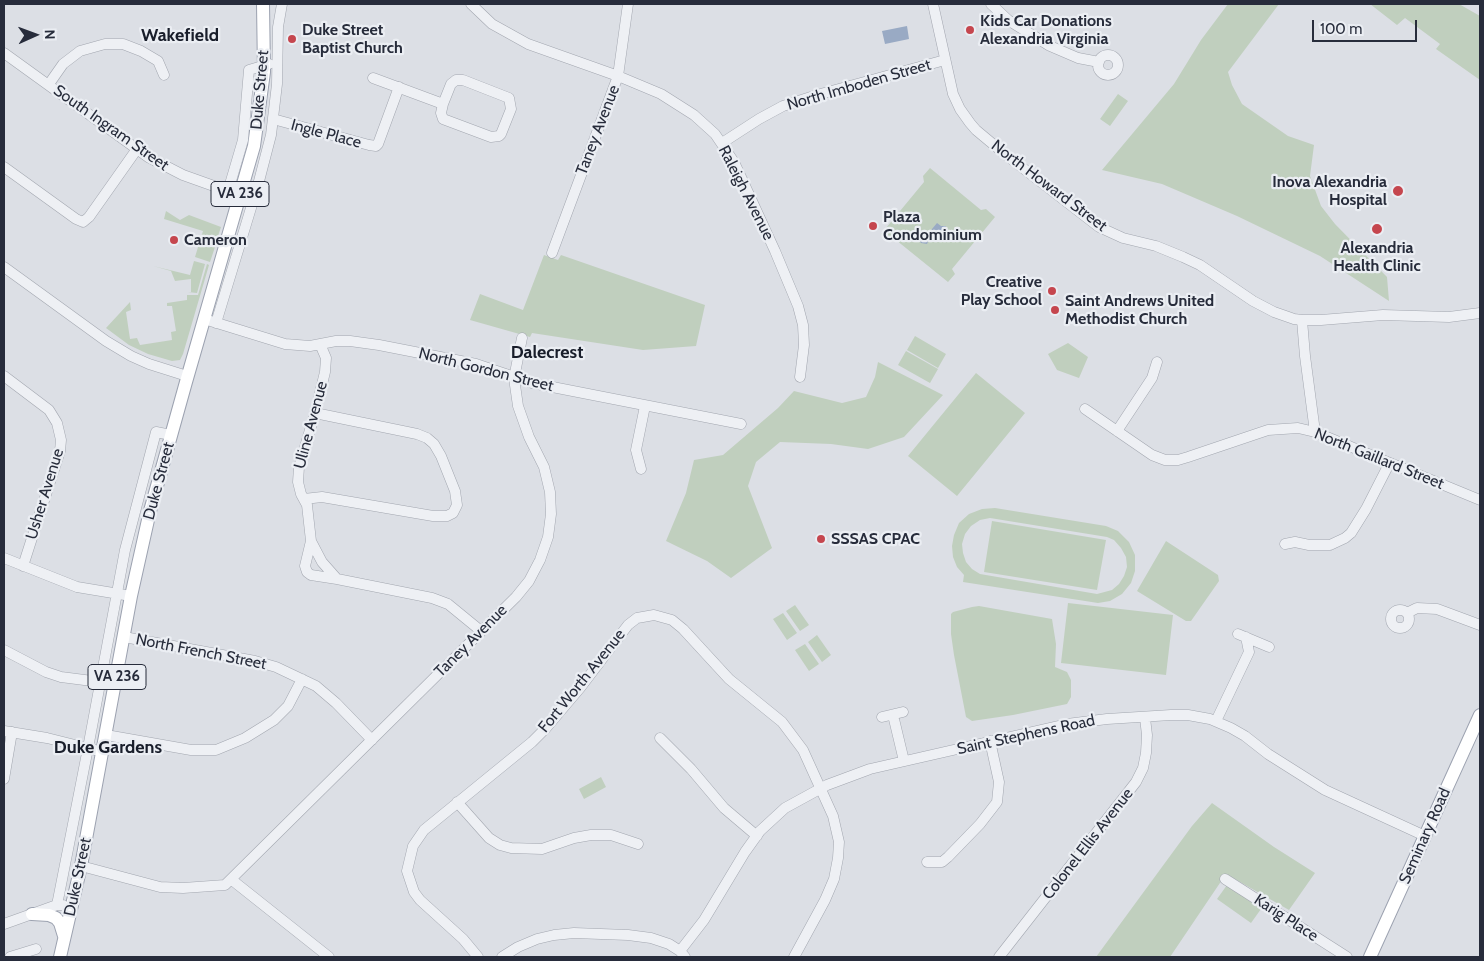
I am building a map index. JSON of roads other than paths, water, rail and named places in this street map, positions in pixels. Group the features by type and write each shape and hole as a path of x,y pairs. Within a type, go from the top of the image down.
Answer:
{"main road":[{"name":"Duke Street","path":"60,957 81,866 132,596 152,504 188,376 210,321 234,193 249,165 258,126 271,64 262,5"},
{"name":"Seminary Road","path":"1370,957 1480,715"},
{"path":"32,914 49,915 56,918 65,937"}],"street":[{"path":"210,321 253,200 267,151 277,84 271,64 282,4"},
{"name":"Raleigh Avenue","path":"471,4 492,24 528,44 618,76 668,98 694,115 715,134 734,162 786,276 801,316 804,345 800,377"},
{"name":"Taney Avenue","path":"552,253 618,76 628,4"},
{"name":"North Howard Street","path":"933,4 951,86 956,101 965,116 976,130 1099,227 1123,238 1156,246 1184,256 1265,308 1302,320 1383,314 1449,317 1480,313"},
{"path":"991,4 1008,20 1050,46 1068,54 1099,62"},
{"path":"49,84 63,64 80,51 105,44 122,44 141,51 158,61 164,75"},
{"name":"South Ingram Street","path":"4,53 137,149 172,171 253,200"},
{"name":"North Imboden Street","path":"722,143 783,106 945,60"},
{"path":"372,78 443,104"},
{"path":"459,80 508,97 511,104 501,134 494,137 443,119 441,113 443,104 451,84 459,80"},
{"name":"Ingle Place","path":"273,119 376,146 399,87"},
{"path":"4,167 76,219 83,222 86,221 137,149"},
{"path":"4,267 124,352 148,364 188,376"},
{"path":"1302,320 1315,432"},
{"name":"North Gordon Street","path":"210,321 285,344 310,346 336,341 350,341 379,345 476,364 532,383 741,424"},
{"name":"Taney Avenue","path":"232,880 516,597 540,560 550,524 551,502 544,467 518,406 514,378 522,338"},
{"name":"Uline Avenue","path":"320,344 326,364 298,475 299,488 307,505 309,515 311,541 322,562 337,578"},
{"path":"1117,432 1152,378 1157,362"},
{"name":"Usher Avenue","path":"4,376 49,410 57,422 61,440 60,451 24,566"},
{"path":"641,469 636,450 645,406"},
{"name":"North Gaillard Street","path":"1085,409 1152,455 1172,460 1188,458 1268,430 1290,427 1315,432 1480,500"},
{"path":"304,499 322,497 433,516 447,516 453,513 457,504 455,491 442,456 434,444 427,438 417,434 315,413"},
{"path":"57,905 125,550 156,432 171,435"},
{"path":"1285,544 1295,542 1330,545 1345,538 1351,533 1366,509 1389,464"},
{"path":"311,541 305,566 307,572 311,575 337,578 432,598 454,608 481,631"},
{"path":"4,558 76,588 132,596"},
{"path":"1407,613 1416,608 1437,609 1480,625"},
{"name":"Fort Worth Avenue","path":"478,957 463,939 420,900 412,888 407,871 411,850 418,836 532,742 546,728 580,688 628,625 637,618 654,615 672,620 683,629 729,679 782,722 803,750 836,824 839,842 837,869 825,900 794,957"},
{"path":"1216,721 1248,652 1242,635 1265,646 1248,652"},
{"name":"North French Street","path":"124,637 256,661 276,667 302,679 325,694 372,740"},
{"path":"4,650 46,672 61,677 100,682"},
{"path":"106,735 191,750 207,751 221,748 256,733 274,720 288,706 302,679"},
{"path":"893,715 904,761"},
{"name":"Saint Stephens Road","path":"682,954 745,852 778,813 821,788 852,775 904,761 1067,724 1107,719 1188,715 1216,721 1245,736 1318,786 1425,836"},
{"name":"Colonel Ellis Avenue","path":"998,957 1136,782 1143,768 1146,753 1147,735 1145,718"},
{"path":"4,779 8,732 47,738 103,752"},
{"path":"660,738 691,769 728,813 757,836"},
{"path":"927,862 942,862 948,857 980,824 997,802 1000,782 990,741"},
{"path":"457,802 489,838 500,845 511,848 542,848 591,835 611,835 638,844"},
{"path":"81,866 160,887 221,886 232,880 329,957"},
{"name":"Karig Place","path":"1225,879 1347,957"},
{"path":"4,924 57,905 71,907"},
{"path":"502,957 537,939 574,933 628,935 651,938 664,942 682,954"},
{"path":"10,957 36,949"}],"water":[{"path":"907,26 909,39 885,44 882,31"},
{"path":"937,223 941,226 946,226 946,231 942,232 934,240 930,237 927,244 921,243 918,239 919,236 922,234 927,235"}],"place":[{"name":"Kids Car Donations Alexandria Virginia","path":"970,30"},
{"name":"Duke Street Baptist Church","path":"292,39"},
{"name":"Inova Alexandria Hospital","path":"1398,191"},
{"name":"Plaza Condominium","path":"873,226"},
{"name":"Alexandria Health Clinic","path":"1377,229"},
{"name":"Cameron","path":"174,240"},
{"name":"Creative Play School","path":"1052,291"},
{"name":"Saint Andrews United Methodist Church","path":"1055,310"},
{"name":"SSSAS CPAC","path":"821,539"}],"district":[{"name":"Wakefield","path":"180,36"},
{"name":"Dalecrest","path":"547,353"},
{"name":"Duke Gardens","path":"108,748"}]}
